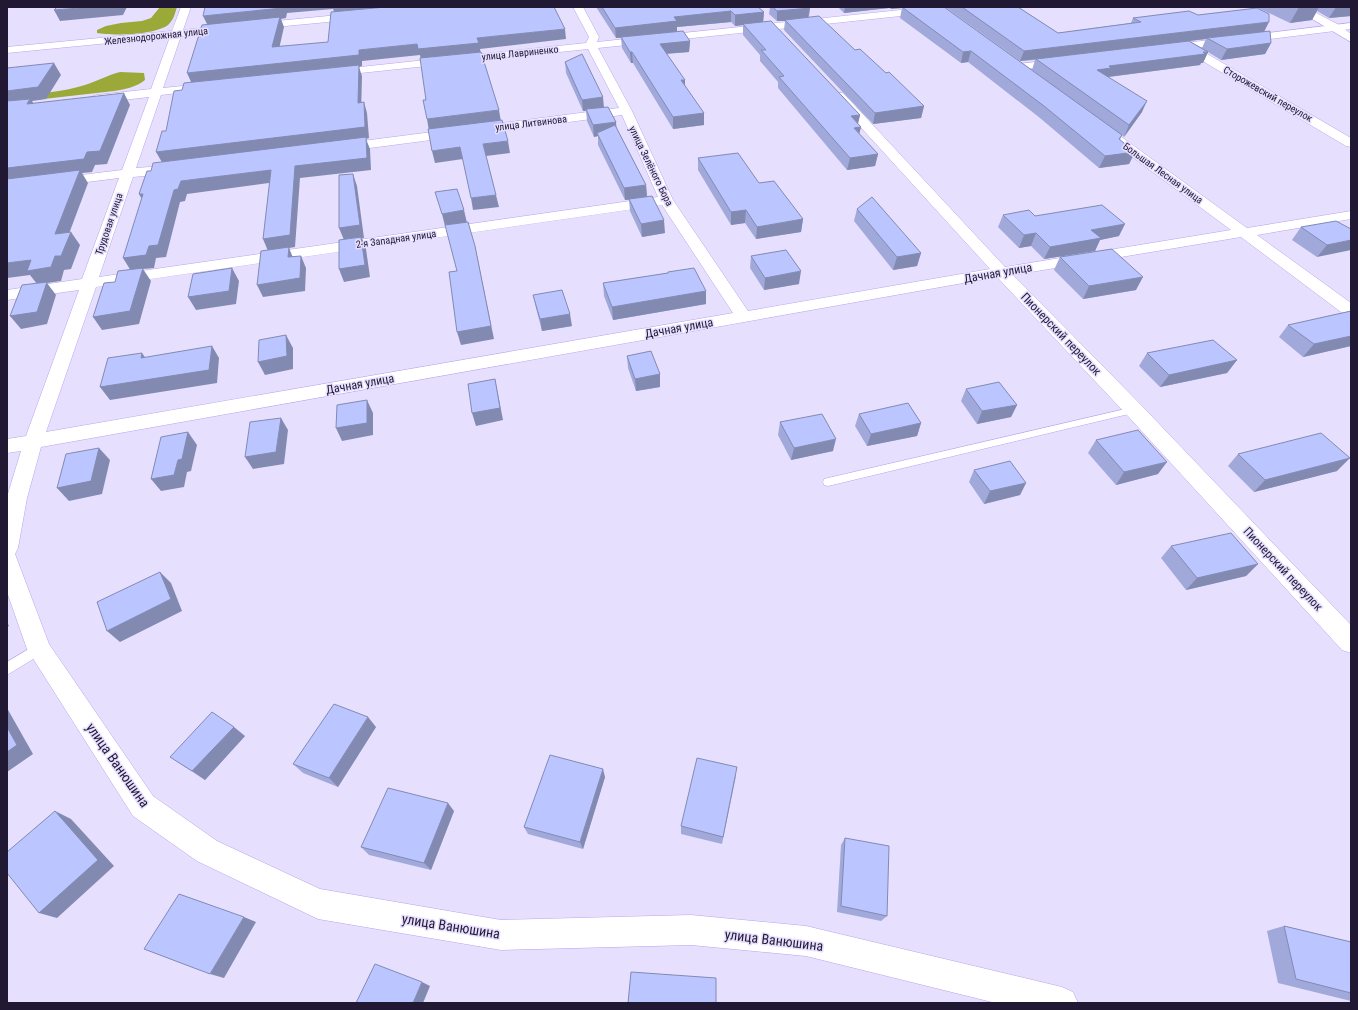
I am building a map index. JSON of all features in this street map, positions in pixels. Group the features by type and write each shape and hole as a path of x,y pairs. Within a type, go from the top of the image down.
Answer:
{"street":[{"name":"Трудовая улица","path":"33,442 175,34 186,7"},
{"name":"улица Зелёного Бора","path":"578,7 594,37 591,45 626,111 666,200 744,317"},
{"path":"1297,7 1335,28 1351,39"},
{"name":"улица Лавриненко","path":"322,74 939,10"},
{"path":"760,12 791,44"},
{"name":"Железнодорожная улица","path":"7,50 370,15"},
{"path":"1155,50 1351,26"},
{"name":"Сторожевский переулок","path":"1185,46 1351,142"},
{"path":"1005,58 1030,76"},
{"path":"1018,67 1071,61"},
{"name":"Пионерский переулок","path":"828,85 1001,272 1134,410 1351,642"},
{"path":"85,100 218,86"},
{"name":"улица Литвинова","path":"328,149 626,111"},
{"name":"Большая Лесная улица","path":"1100,127 1351,311"},
{"path":"7,188 188,167"},
{"name":"2-я Западная улица","path":"7,295 88,282 666,200"},
{"name":"Дачная улица","path":"7,446 1001,272 1351,215"},
{"path":"7,548 17,498 33,442"},
{"name":"улица Ванюшина","path":"7,560 39,649 143,806 207,851 318,904 501,934 691,930 806,941 1062,1003"}],"lane":[{"path":"828,482 1134,410"},
{"path":"7,669 39,649"}],"green space":[{"path":"160,7 177,7 172,20 163,28 134,34 97,33 97,30 106,26 142,21 151,18"},
{"path":"120,72 144,73 145,80 131,87 114,91 17,102 18,96 60,91 77,87"}],"building":[{"path":"57,7 92,7 54,10"},
{"path":"205,7 283,7 203,16"},
{"path":"386,7 554,7 565,29 477,38 479,43 418,49 417,44 359,50 359,55 187,73 202,25 280,17 272,47 328,42 331,12"},
{"path":"602,7 758,7 764,12 735,15 731,11 674,17 677,21 615,28"},
{"path":"773,7 809,7 810,8 777,11"},
{"path":"902,7 944,7 1122,135 1119,139 1135,152 1105,156 1044,106 971,51 963,52"},
{"path":"962,7 1018,7 1058,33 1141,22 1133,18 1189,11 1198,15 1257,8 1269,14 1269,22 1024,51"},
{"path":"819,16 855,50 860,49 886,73 889,72 924,106 875,113 785,20"},
{"path":"771,21 860,115 851,116 861,127 854,128 878,154 850,158 779,77 784,76 761,50 766,50 743,24"},
{"path":"683,31 690,41 660,44 685,80 681,80 704,113 673,117 621,37"},
{"path":"1270,31 1271,43 1227,49 1207,38"},
{"path":"1189,41 1208,52 1203,52 1205,54 1109,66 1111,68 1097,70 1147,101 1129,125 1036,59"},
{"path":"481,52 499,110 427,119 423,100 426,100 420,58"},
{"path":"582,54 603,97 582,100 565,62"},
{"path":"54,63 38,87 7,91 7,68"},
{"path":"359,65 358,103 364,102 365,127 156,152 162,131 166,131 174,91 182,90 184,83"},
{"path":"124,93 100,151 87,152 84,159 7,168 7,101 30,99 27,104"},
{"path":"608,107 616,122 593,125 586,109"},
{"path":"502,120 508,141 483,144 496,195 471,198 460,147 432,151 428,129"},
{"path":"615,125 646,185 624,188 597,133"},
{"path":"366,137 367,158 295,166 290,235 263,239 271,170 181,181 178,189 174,190 158,245 149,246 146,255 123,258 143,194 139,194 147,171 151,171 153,163"},
{"path":"738,153 759,183 774,181 803,219 757,227 746,210 731,212 698,158"},
{"path":"80,170 55,234 71,232 61,256 55,256 51,267 27,271 31,260 7,263 7,179"},
{"path":"353,174 360,225 339,228 339,175"},
{"path":"457,189 464,210 442,214 435,192"},
{"path":"652,196 664,220 641,224 629,199"},
{"path":"872,197 921,253 897,257 857,209"},
{"path":"1102,205 1125,224 1091,230 1101,238 1050,247 1036,233 1024,235 1003,215 1029,210 1035,216"},
{"path":"1336,221 1351,229 1351,240 1327,245 1301,227"},
{"path":"468,222 475,246 491,326 457,332 449,272 457,271 445,225"},
{"path":"361,237 365,265 339,269 339,240"},
{"path":"289,247 288,257 301,256 300,278 257,285 261,251"},
{"path":"1112,249 1143,277 1089,286 1060,257"},
{"path":"786,250 801,271 765,278 751,256"},
{"path":"143,268 130,311 93,317 104,283 115,282 118,271"},
{"path":"232,268 229,291 188,297 193,274"},
{"path":"694,268 706,291 612,307 603,283 668,273"},
{"path":"47,282 37,312 10,316 22,285"},
{"path":"562,290 570,314 540,319 533,295"},
{"path":"1351,311 1351,336 1314,344 1288,325"},
{"path":"286,335 287,356 258,362 259,340"},
{"path":"1213,340 1237,360 1169,375 1147,353"},
{"path":"212,346 209,370 100,387 108,358 142,353 141,358"},
{"path":"651,351 660,374 635,379 627,356"},
{"path":"495,379 500,408 472,413 468,384"},
{"path":"999,382 1017,405 982,411 966,389"},
{"path":"367,400 367,423 336,428 337,405"},
{"path":"908,403 921,423 871,434 859,414"},
{"path":"822,414 836,439 794,448 780,422"},
{"path":"281,418 276,452 245,457 250,422"},
{"path":"1138,430 1167,462 1124,472 1096,440"},
{"path":"188,432 182,459 178,460 174,475 151,479 161,437"},
{"path":"1321,433 1350,458 1265,480 1238,454"},
{"path":"99,448 91,481 57,488 66,454"},
{"path":"1010,461 1026,483 990,491 974,470"},
{"path":"1231,533 1258,564 1197,578 1171,546"},
{"path":"160,572 171,599 107,631 97,602"},
{"path":"334,704 368,717 329,778 293,764"},
{"path":"212,712 234,727 192,771 170,757"},
{"path":"7,727 17,745 7,752"},
{"path":"550,755 603,769 580,842 524,827"},
{"path":"697,758 737,767 723,837 681,826"},
{"path":"388,788 448,803 424,863 361,847"},
{"path":"55,811 98,860 39,913 7,873 7,852"},
{"path":"845,838 889,846 887,916 841,906"},
{"path":"179,894 244,917 210,974 144,949"},
{"path":"1284,926 1351,942 1351,993 1296,979"},
{"path":"375,964 422,982 413,1003 356,1003"},
{"path":"631,972 716,978 716,1003 628,1003"}]}
